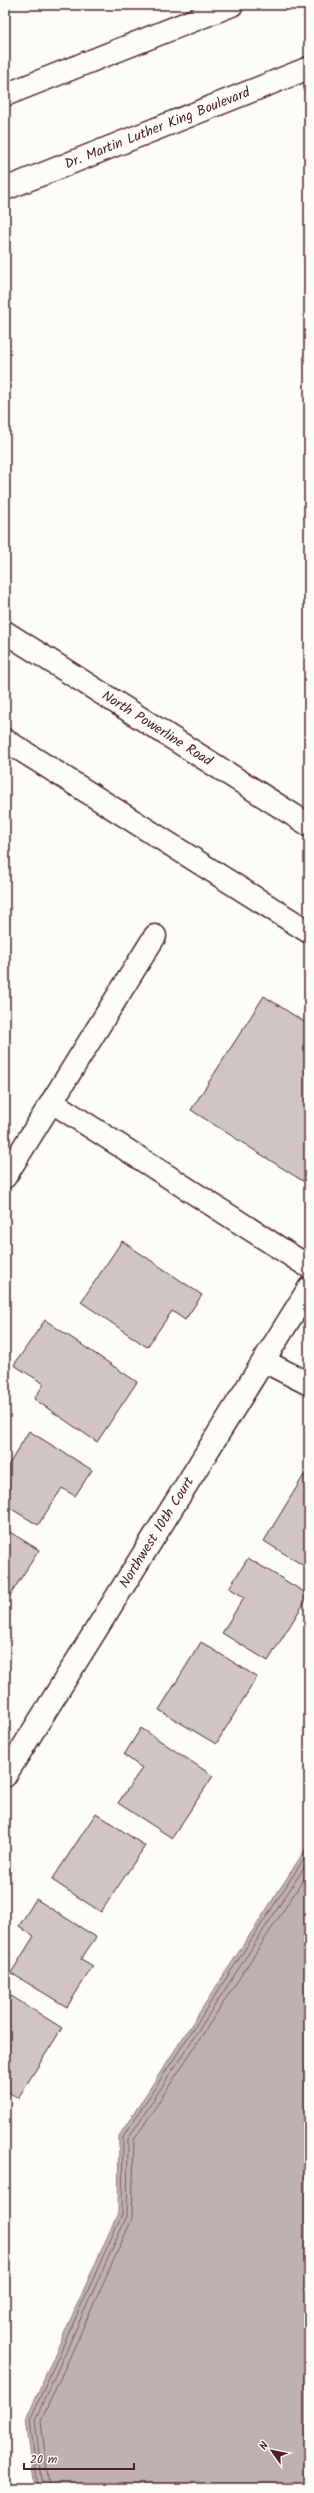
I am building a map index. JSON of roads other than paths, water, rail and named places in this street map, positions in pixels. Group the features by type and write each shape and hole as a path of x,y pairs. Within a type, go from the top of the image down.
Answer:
{"main road":[{"path":"5,95 232,5"},
{"name":"Dr. Martin Luther King Boulevard","path":"5,189 309,68"},
{"name":"North Powerline Road","path":"5,632 309,825"},
{"path":"5,740 309,932"},
{"path":"5,1177 155,936"},
{"path":"52,1102 309,1267"},
{"name":"Northwest 10th Court","path":"5,1776 309,1288"},
{"path":"264,1360 309,1384"}],"water":[{"path":"309,1844 309,2488 35,2488 26,2419 118,2213 119,2136"}]}
